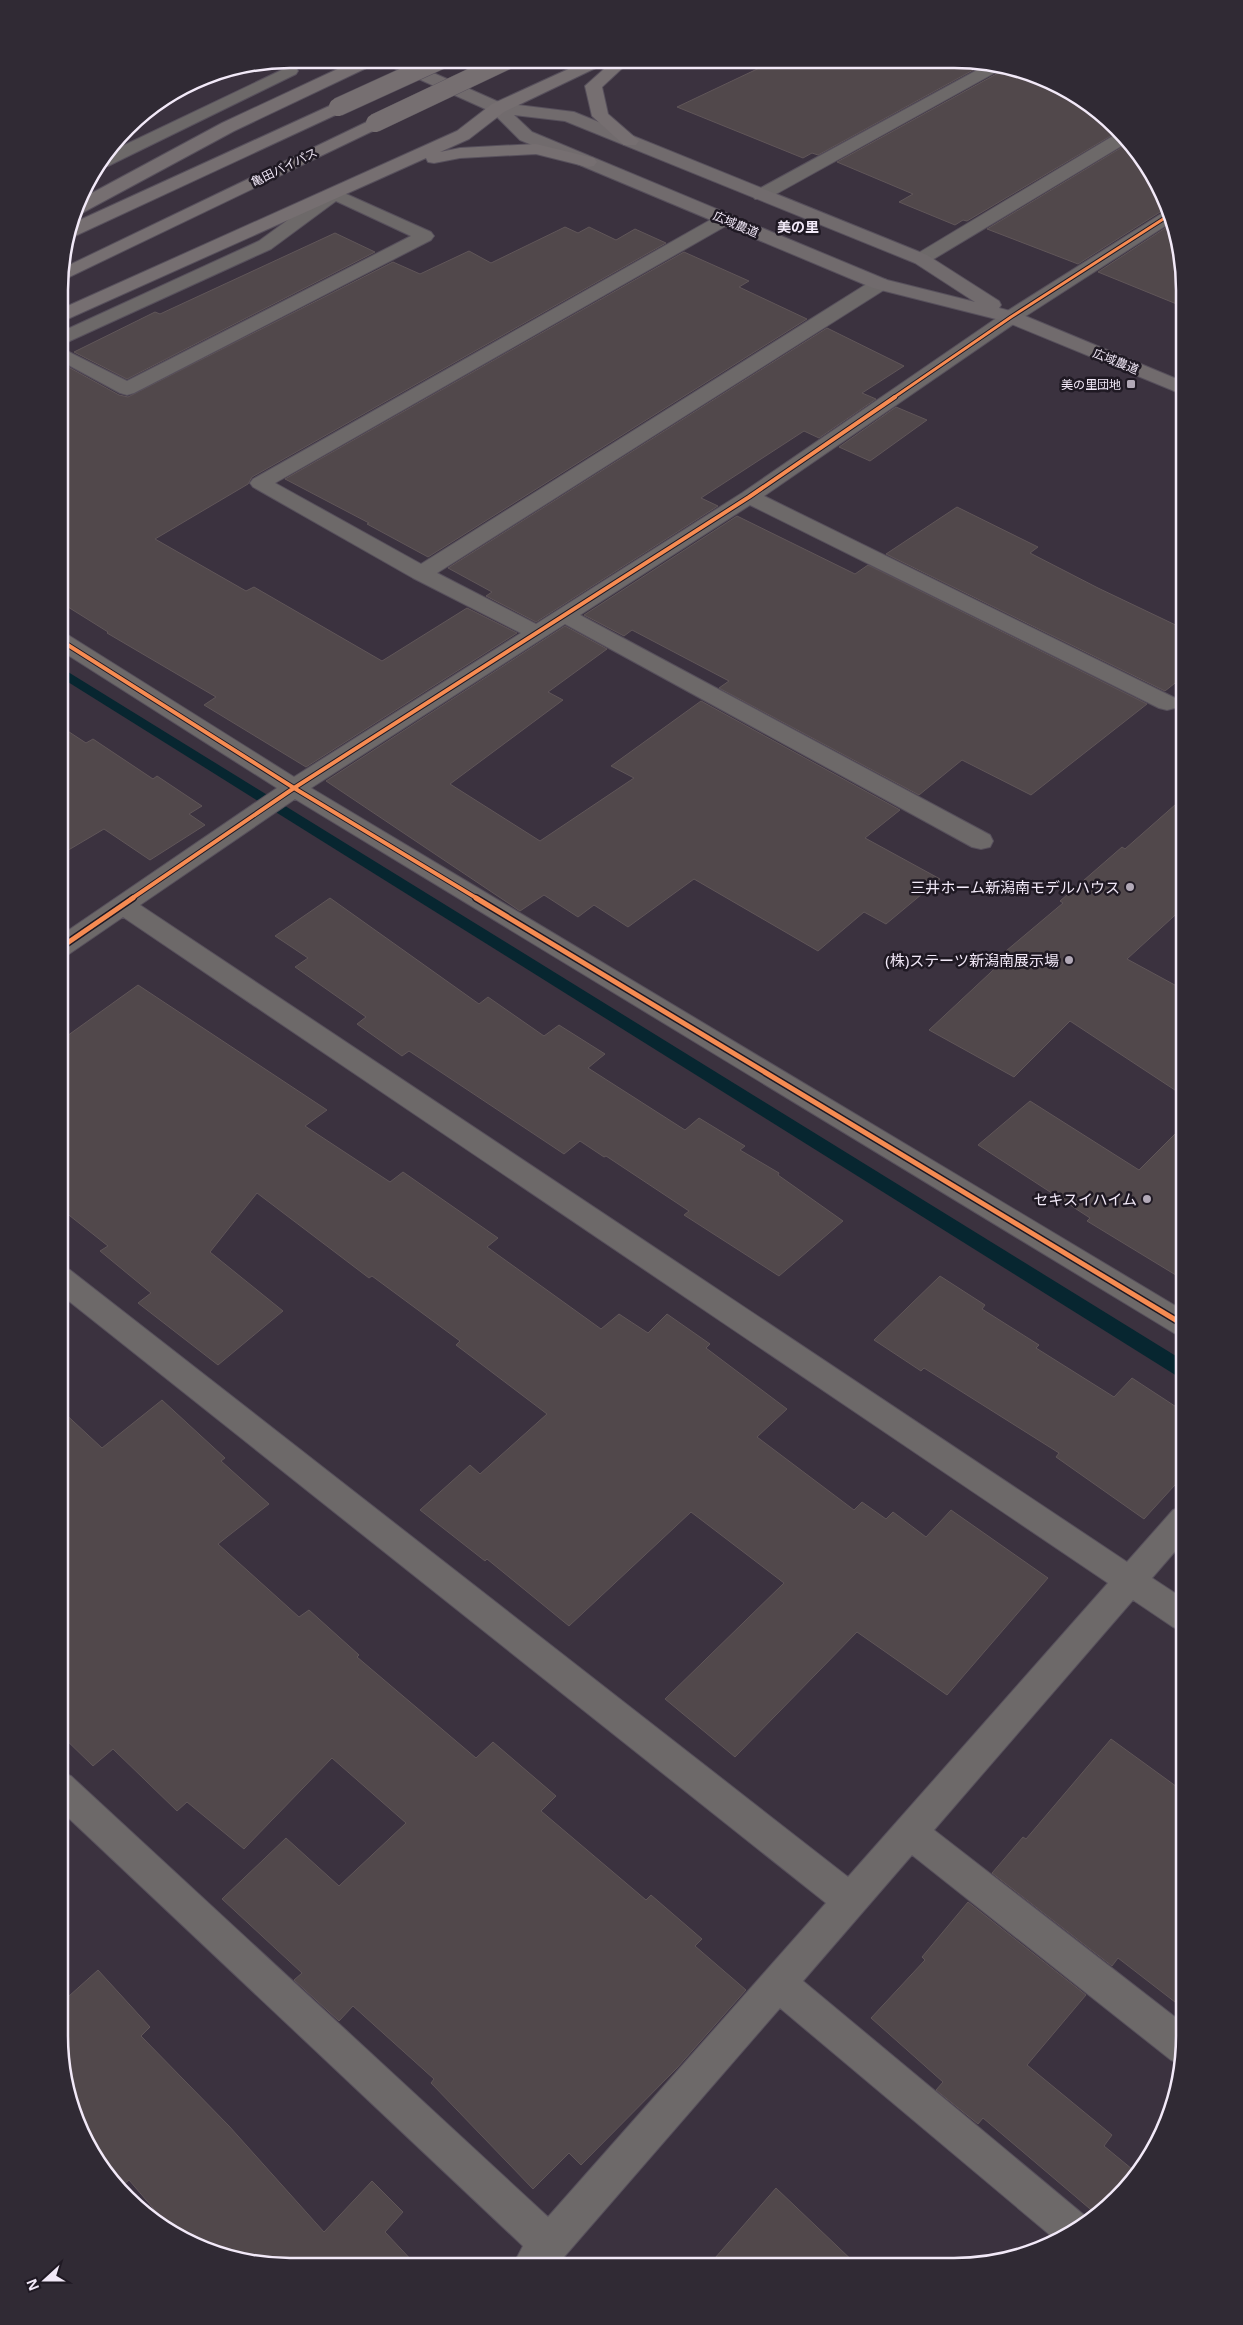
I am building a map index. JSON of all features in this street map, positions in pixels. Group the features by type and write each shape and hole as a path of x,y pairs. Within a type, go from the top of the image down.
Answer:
{"highway":[{"path":"84,205 185,150 354,68"},
{"path":"76,229 423,68"},
{"name":"亀田バイパス","path":"68,272 491,68"},
{"path":"68,313 463,135 498,108 583,68"},
{"path":"614,68 593,86 600,116 630,141"},
{"path":"396,165 460,153 536,149 588,162"}],"street":[{"name":"広域農道","path":"407,68 498,108 526,136 880,284 1011,317 1176,386"},
{"path":"761,195 989,70"},
{"path":"110,158 290,71"},
{"path":"498,108 568,116 921,259 1011,317"},
{"path":"921,259 1119,140"},
{"path":"68,336 265,245 335,194 425,236 127,389 68,358"},
{"path":"537,633 421,573 260,483 725,219"},
{"path":"68,942 277,800 749,497 1011,317 1165,223"},
{"path":"421,573 880,284"},
{"path":"749,497 1167,703"},
{"path":"565,615 981,841"},
{"path":"68,646 277,800 1176,1320"},
{"path":"122,905 1176,1612"},
{"path":"68,1284 850,1900"},
{"path":"68,1796 541,2255 1176,1528"},
{"path":"910,1832 1176,2040"},
{"path":"778,1983 1069,2226"}],"building":[{"path":"759,68 976,69 818,155 812,153 803,158 677,107"},
{"path":"999,72 1039,84 1065,97 1089,113 1113,134 967,221 963,220 955,225 899,202 913,194 837,162"},
{"path":"1124,146 1146,178 1162,211 1078,264 987,229"},
{"path":"565,227 578,233 589,227 616,240 635,229 666,243 252,477 248,484 155,539 246,591 254,587 382,661 467,608 517,633 306,767 204,705 216,697 107,633 68,607 68,367 119,395 128,397 393,262 420,274 469,251 491,263"},
{"path":"1167,227 1174,260 1176,304 1098,272"},
{"path":"335,233 375,252 127,379 74,352 155,312 160,314"},
{"path":"684,252 749,281 739,287 807,319 428,557 367,524 369,523 285,479"},
{"path":"827,328 904,366 862,393 876,399 819,438 804,431 701,498 718,506 536,622 486,596 492,592 448,568"},
{"path":"896,407 927,420 870,461 839,447"},
{"path":"957,507 1038,547 1030,553 1176,625 1176,682 1165,691 886,554"},
{"path":"737,516 855,574 868,565 1147,704 1031,795 962,760 919,795 719,688 729,681 632,630 624,636 584,615"},
{"path":"565,626 607,649 548,692 563,700 450,784 540,841 634,778 611,766 701,701 900,810 865,838 940,879 886,924 864,912 818,951 694,879 628,927 594,905 578,917 544,895 520,911 326,781"},
{"path":"68,731 86,743 93,739 153,779 157,776 202,806 189,814 205,825 150,860 104,829 68,850"},
{"path":"1176,804 1176,914 1127,959 1176,986 1176,1091 1070,1021 1014,1077 929,1030 1005,959 1000,956 1063,903 1060,901 1122,847 1125,849"},
{"path":"330,898 479,1004 488,997 544,1036 559,1025 605,1054 588,1068 685,1130 699,1118 745,1146 740,1150 779,1173 778,1175 843,1221 779,1276 684,1215 689,1211 606,1156 604,1157 580,1141 564,1154 409,1051 402,1056 357,1024 366,1017 295,967 308,958 275,936"},
{"path":"138,985 327,1110 305,1126 390,1182 403,1172 498,1238 487,1247 601,1329 619,1314 648,1333 667,1314 710,1344 706,1348 787,1409 757,1437 854,1510 862,1502 886,1519 893,1512 926,1537 951,1510 1048,1578 947,1695 857,1632 735,1757 665,1699 784,1583 691,1512 569,1626 487,1559 485,1561 420,1510 470,1465 480,1474 547,1414 456,1345 460,1341 372,1276 369,1278 257,1193 210,1252 283,1311 218,1365 138,1303 151,1293 100,1251 108,1246 68,1214 68,1035"},
{"path":"1030,1101 1139,1170 1176,1133 1176,1275 1087,1221 1090,1218 978,1145"},
{"path":"940,1276 985,1305 982,1309 1039,1345 1036,1348 1114,1397 1132,1378 1176,1407 1176,1484 1144,1519 1056,1457 1059,1453 924,1368 921,1371 874,1340"},
{"path":"162,1400 225,1458 221,1461 269,1504 218,1544 299,1617 309,1610 359,1655 357,1657 476,1758 493,1742 556,1796 541,1811 646,1900 651,1895 702,1939 695,1946 746,1990 677,2068 581,2165 569,2153 533,2189 431,2083 434,2079 353,2006 339,2021 294,1980 302,1973 222,1899 286,1838 339,1886 406,1823 332,1758 244,1849 187,1802 177,1811 113,1749 93,1766 68,1742 68,1416 102,1448"},
{"path":"1111,1739 1176,1786 1176,2003 1118,1958 1112,1966 992,1873 1023,1837 1026,1839"},
{"path":"968,1902 1086,1995 1027,2065 1112,2135 1104,2146 1132,2169 1111,2193 1091,2210 983,2118 978,2124 936,2090 943,2082 871,2018 925,1960 922,1957"},
{"path":"98,1970 150,2027 141,2036 229,2126 324,2232 372,2181 403,2212 385,2232 409,2258 289,2258 260,2256 204,2241 178,2228 159,2216 129,2180 124,2184 113,2171 97,2147 84,2121 69,2065 68,1997"},
{"path":"776,2188 850,2258 715,2258"}],"waterway":[{"path":"68,676 1176,1366"}],"cycle path":[{"path":"68,943 294,788 749,497 1011,317 1164,218"},
{"path":"68,645 294,788 1176,1320"}],"place":[{"name":"美の里団地","path":"1131,384"},
{"name":"三井ホーム新潟南モデルハウス","path":"1130,887"},
{"name":"(株)ステーツ新潟南展示場","path":"1069,960"},
{"name":"セキスイハイム","path":"1147,1199"}],"district":[{"name":"美の里","path":"798,226"}]}
